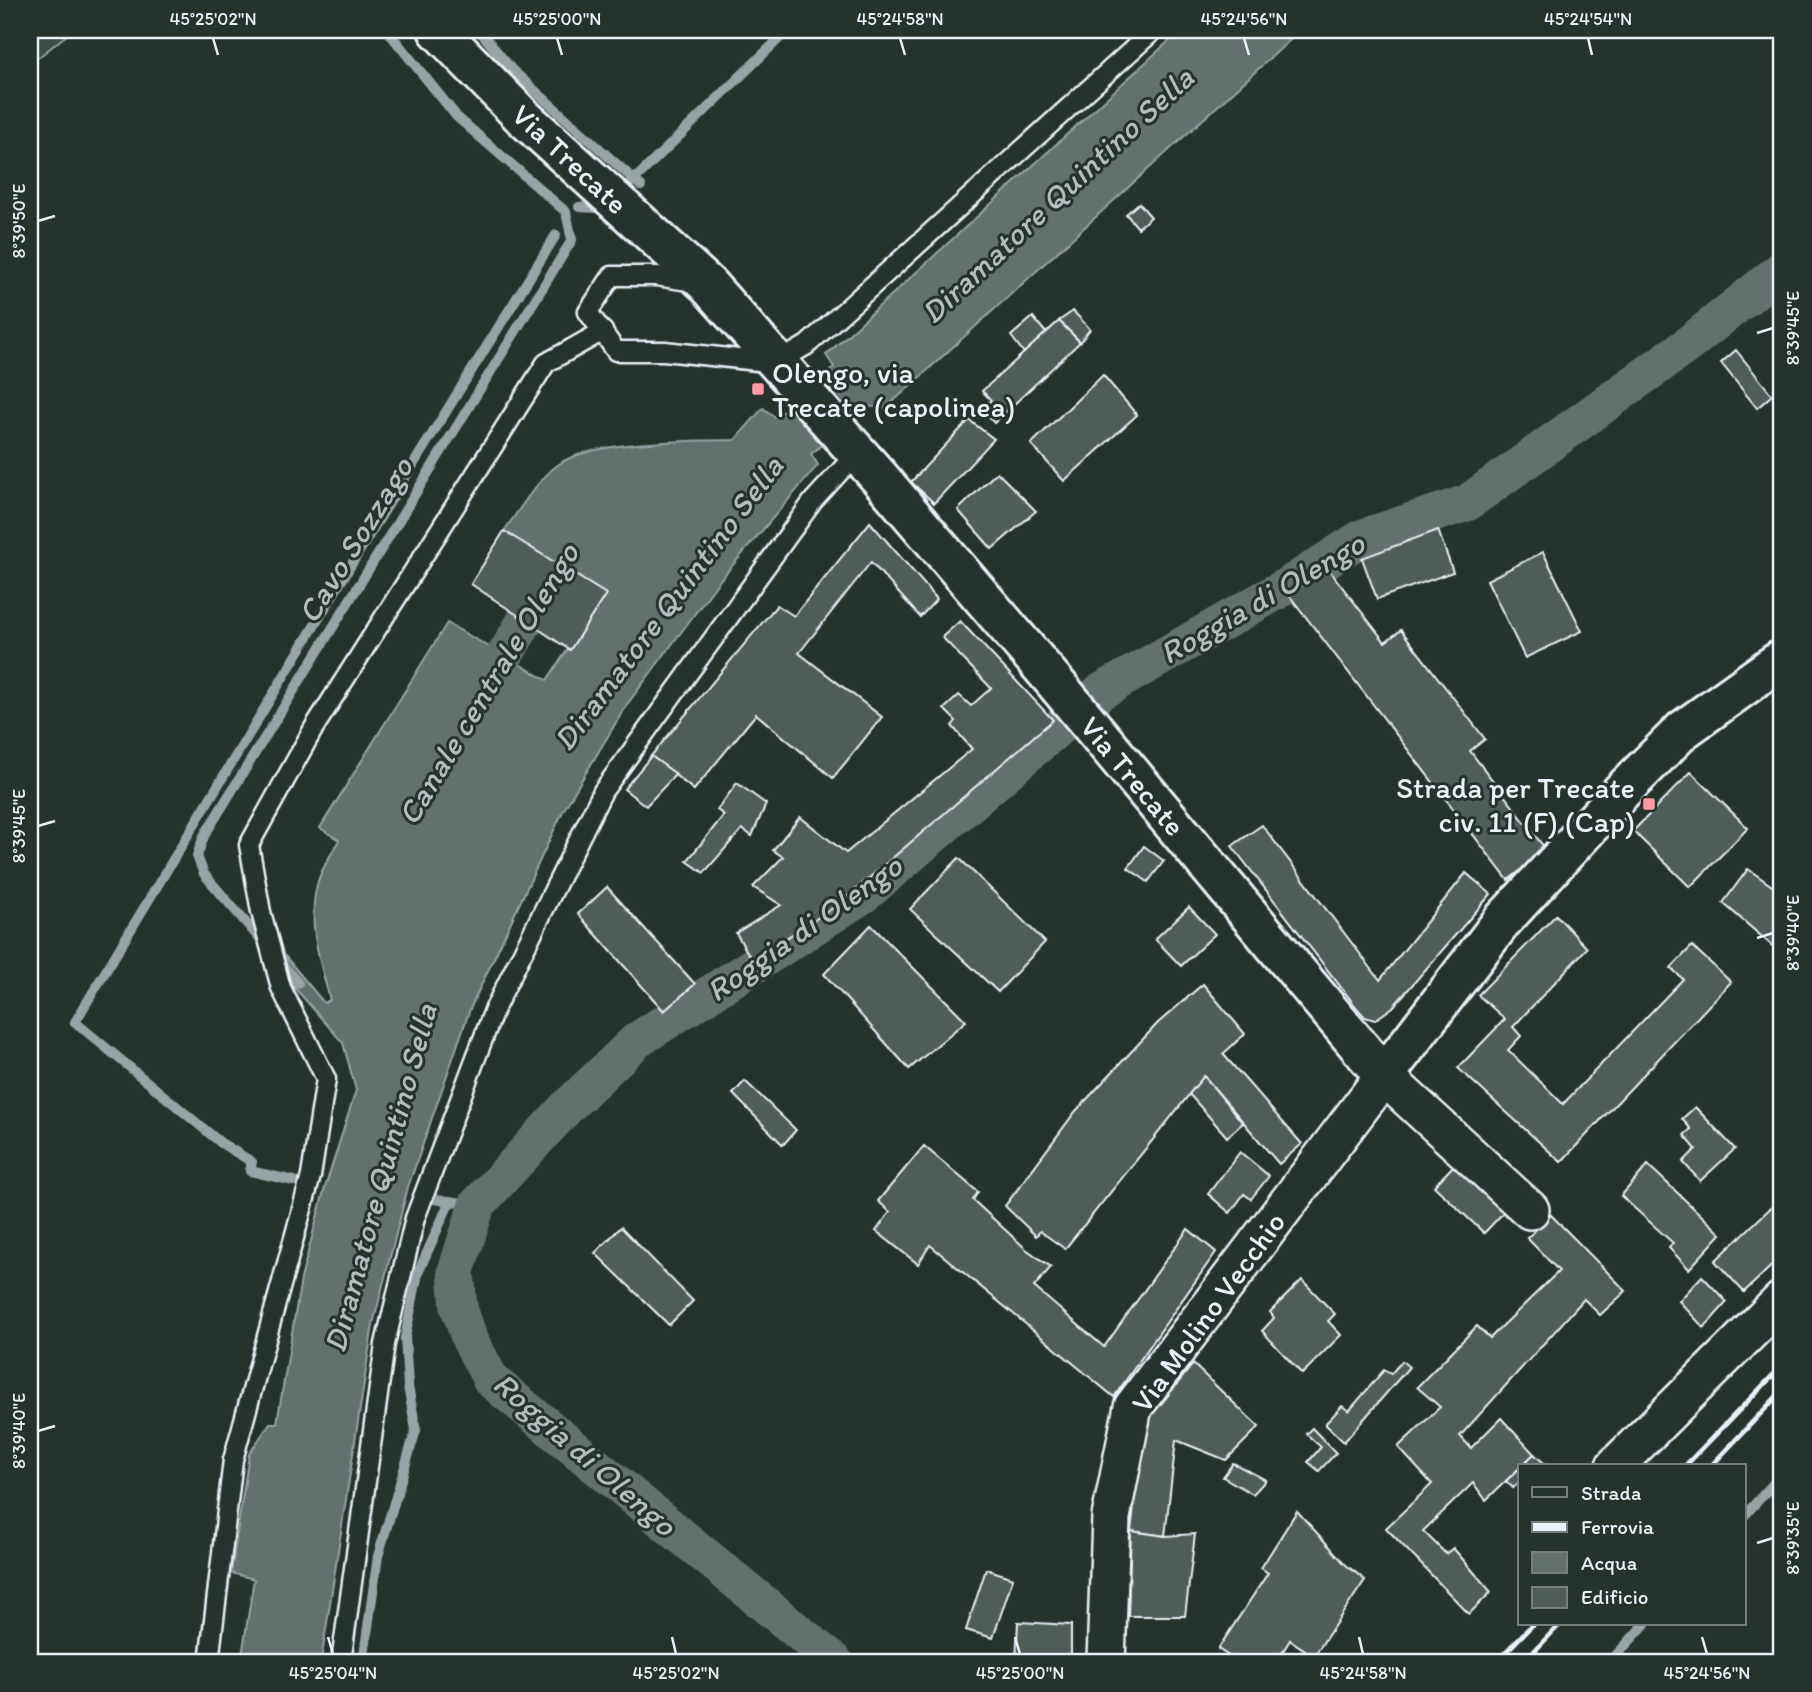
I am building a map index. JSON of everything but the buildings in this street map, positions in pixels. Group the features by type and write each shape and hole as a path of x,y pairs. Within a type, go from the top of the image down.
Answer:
{"main road":[{"name":"Via Trecate","path":"438,30 523,117 707,284 1054,680 1384,1076"},
{"path":"1384,1076 1503,920 1623,790 1683,730 1782,659"}],"street":[{"name":"Via Trecate","path":"1384,1076 1530,1210"},
{"name":"Via Molino Vecchio","path":"1106,1662 1111,1517 1133,1407 1384,1076"},
{"path":"1617,1464 1782,1300"}],"lane":[{"path":"707,284 656,276 612,276 588,312 616,351 664,351 776,363 807,345 1154,30"},
{"path":"209,1662 233,1460 311,1176 326,1079 281,988 261,912 249,845 315,726 546,363 603,331"},
{"path":"341,1662 386,1344 415,1218 494,1010 603,791 813,501 858,455"}],"shaded area":[{"path":"30,30 73,30 30,64"}],"water":[{"name":"Diramatore Quintino Sella","path":"1181,30 1301,30 886,408 865,406 847,423 814,385 834,367 826,355"},
{"name":"Diramatore Quintino Sella","path":"793,404 826,442 811,454 818,465 720,580 626,706 563,811 470,1009 408,1187 373,1324 321,1662 241,1662 254,1579 231,1573 249,1454 270,1423 277,1423 301,1279 324,1191 356,1090 343,1043 294,987 284,955 324,1003 330,1000 316,943 313,914 319,879 339,840 320,828 447,623 547,680 605,594 504,531 543,478 559,464 595,450 644,443 735,440 763,408 775,417"}],"waterway":[{"name":"Cavo Sozzago","path":"298,983 204,874 197,856 204,836 572,240 566,212 457,117 387,30"},
{"path":"479,30 512,70 641,186"},
{"path":"579,207 597,208 634,180 788,30"},
{"path":"294,1181 250,1171 252,1162 221,1143 75,1022 365,542 556,235"},
{"name":"Roggia di Olengo","path":"835,1662 491,1380 470,1340 459,1308 456,1271 477,1205 567,1107 636,1041 865,894 1100,692 1290,584 1363,537 1467,503 1686,346 1782,269"},
{"name":"Canale centrale Olengo","path":"479,699 551,577"},
{"path":"434,1199 477,1205"},
{"path":"363,1662 378,1556 416,1430 408,1386 405,1338 418,1273 450,1201"},
{"path":"1745,1515 1782,1474"},
{"path":"1610,1662 1643,1626"}],"railway":[{"path":"1687,1464 1782,1366"},
{"path":"1713,1464 1782,1391"},
{"path":"1496,1662 1531,1626"},
{"path":"1524,1662 1558,1626"}],"place":[{"name":"Olengo, via Trecate (capolinea)","path":"758,389"},
{"name":"Strada per Trecate civ. 11 (F) (Cap)","path":"1649,804"}]}
